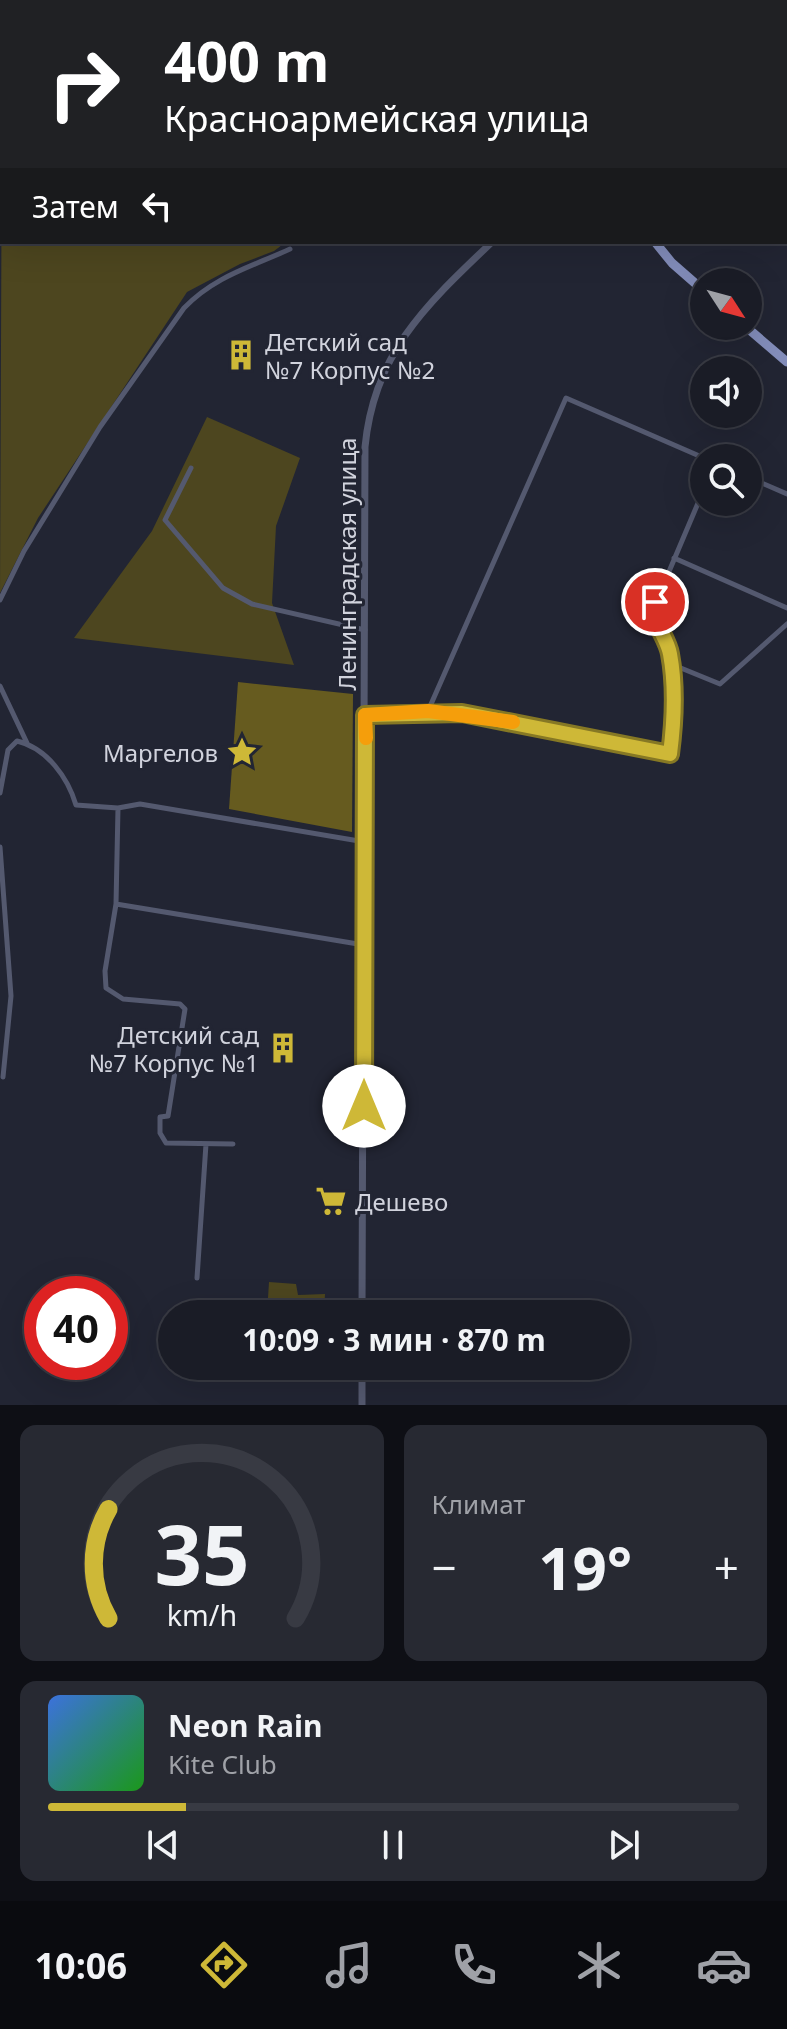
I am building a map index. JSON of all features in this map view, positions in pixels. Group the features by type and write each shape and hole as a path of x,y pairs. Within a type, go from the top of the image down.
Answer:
{"main road":[{"path":"657,244 690,279"},
{"path":"761,340 787,362"}],"street":[{"name":"Ленинградская улица","path":"362,1300 365,447 374,394 404,336 425,310 490,244"},
{"path":"0,600 24,551 100,427 184,308 199,293 231,272 290,249"},
{"path":"428,711 566,398 690,452"},
{"path":"191,468 165,520 223,588 252,604 365,630"},
{"path":"762,483 787,494"},
{"path":"365,715 428,711 504,721 670,754 671,664 654,611 692,516"},
{"path":"674,558 787,608"},
{"path":"671,664 720,684 787,624"},
{"path":"0,686 28,743"},
{"path":"0,793 8,750 17,741 28,743 44,755 67,781 76,805 118,808 126,804 148,805 366,842"},
{"path":"118,808 116,904 105,971 110,993 123,999 180,1004 185,1009 168,1116 160,1117 160,1133 166,1143 233,1144"},
{"path":"0,847 11,996 3,1077"},
{"path":"116,904 365,945"},
{"path":"197,1278 206,1144"},
{"path":"362,1380 362,1405"}],"shaded area":[{"path":"1,244 283,244 187,292 38,518 0,593"},
{"path":"207,417 300,458 276,526 272,603 294,665 74,638 152,531"},
{"path":"238,682 353,694 352,832 229,809"},
{"path":"269,1282 296,1284 298,1295 325,1294 325,1300 268,1300"}],"slow traffic":[{"path":"366,738 365,715 428,711 513,722"}],"place":[{"name":"Детский сад №7 Корпус №2","path":"241,355"},
{"name":"Маргелов","path":"242,752"},
{"name":"Детский сад №7 Корпус №1","path":"283,1048"},
{"name":"Дешево","path":"331,1201"}],"route":[{"path":"364,1106 365,715 428,711 462,713 670,754 673,722 671,658 654,614 655,602"}]}
